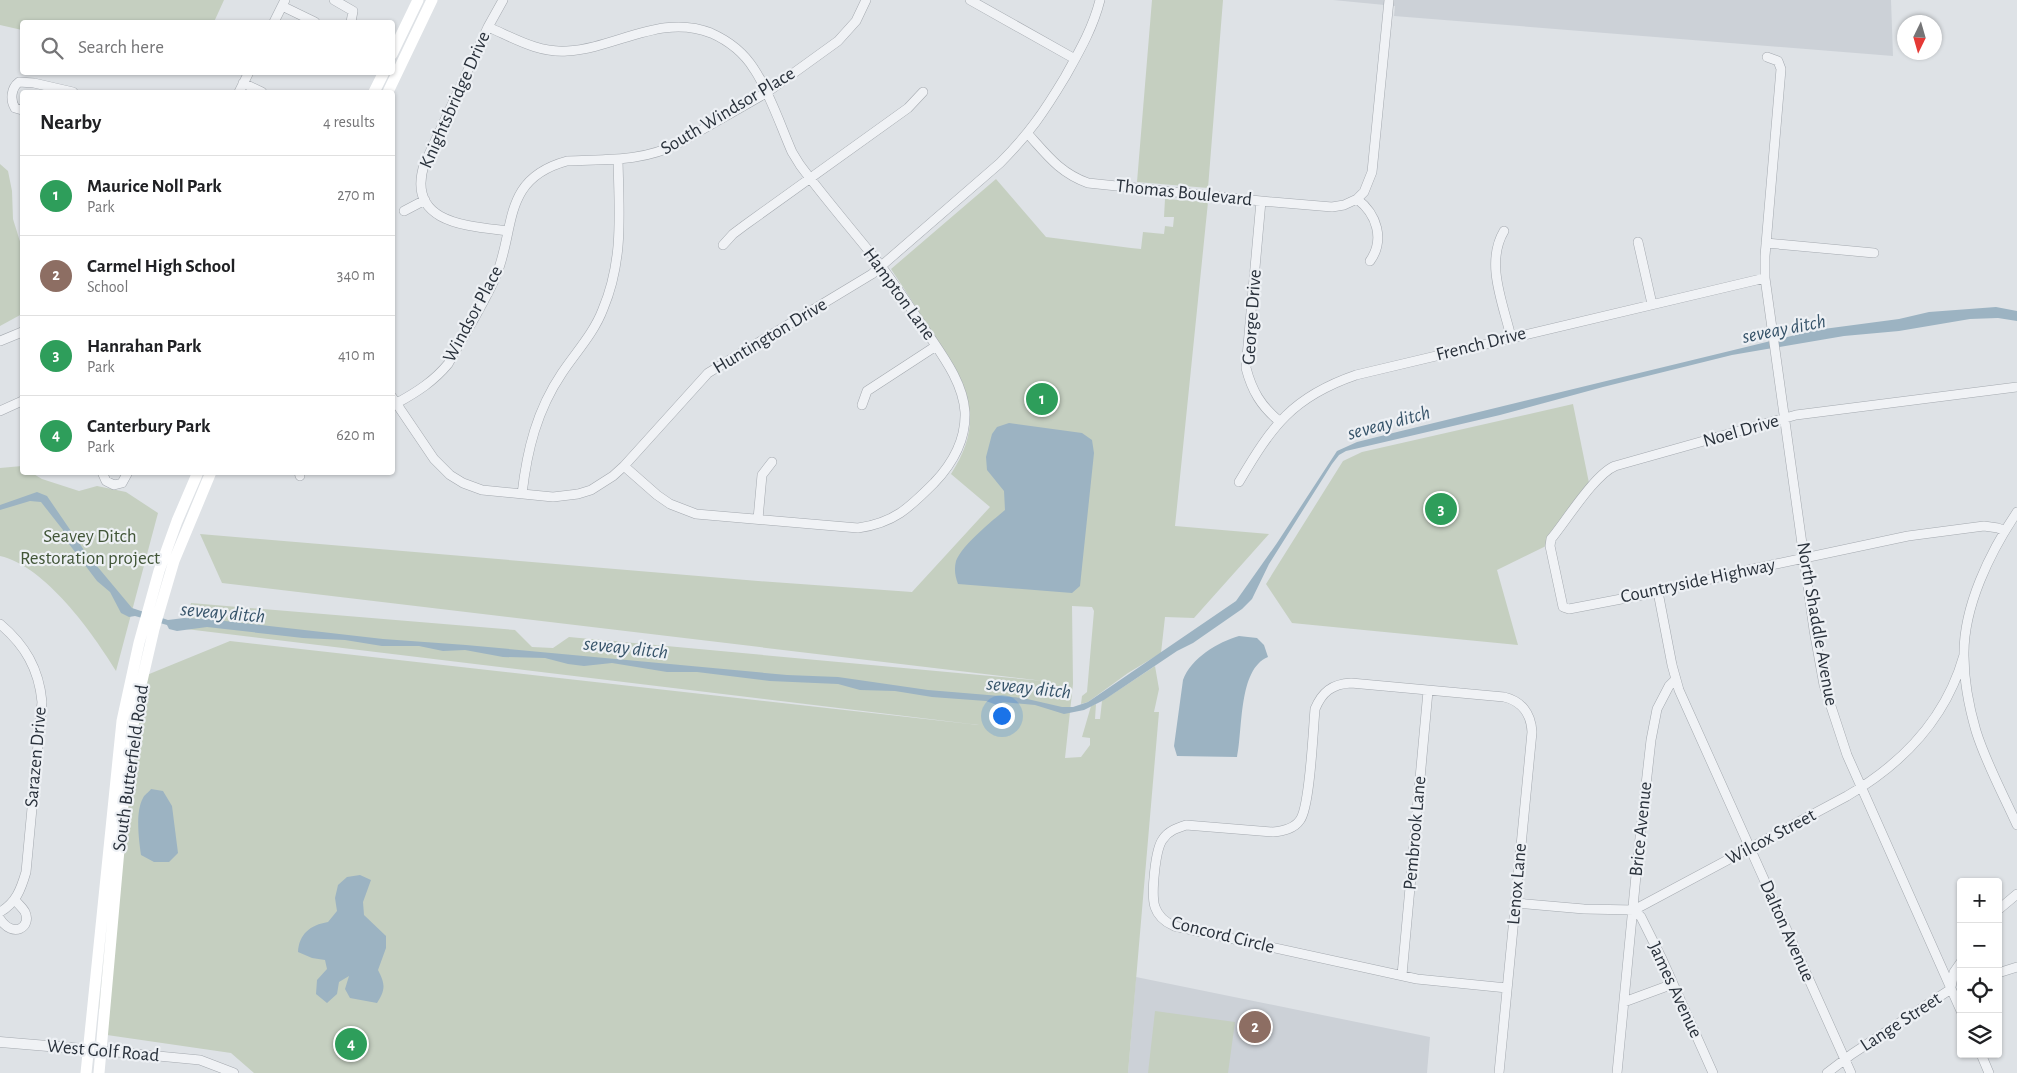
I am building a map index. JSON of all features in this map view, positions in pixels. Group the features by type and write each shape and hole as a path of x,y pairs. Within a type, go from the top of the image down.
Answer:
{"main road":[{"path":"395,48 418,0"},
{"path":"389,90 432,0"},
{"path":"375,90 382,75"},
{"name":"South Butterfield Road","path":"86,1073 95,1050 135,711 159,571 197,475"},
{"name":"South Butterfield Road","path":"151,618 209,475"},
{"name":"South Butterfield Road","path":"95,1050 99,1073"}],"street":[{"path":"334,0 353,11 351,20"},
{"name":"Knightsbridge Drive","path":"425,200 421,178 424,165 488,27 503,0"},
{"name":"South Windsor Place","path":"508,231 513,208 520,194 530,181 545,169 567,161 640,158 662,152 766,93 847,32 862,10 866,0"},
{"path":"970,0 1075,59"},
{"name":"Huntington Drive","path":"395,400 434,459 450,475 463,483 482,490 553,497 578,494 600,486 624,466 708,372 855,285 881,267 1000,163 1040,119 1088,36 1100,0"},
{"path":"1370,261 1377,249 1377,225 1372,215 1357,199 1364,192 1372,172 1389,0"},
{"path":"275,20 283,3 312,20"},
{"name":"Hampton Lane","path":"488,27 532,47 558,51 588,49 660,27 679,26 703,30 739,50 754,68 792,152 810,178 881,267 936,346 959,386 965,412 963,434 950,464 910,507 887,522 858,528 696,514 680,509 657,495 624,466"},
{"name":"North Shaddle Avenue","path":"1767,57 1778,61 1781,69 1766,243 1765,278 1804,558 1824,685 1847,755 1957,1003"},
{"path":"240,90 247,75"},
{"path":"20,109 15,108 12,98 14,86 19,82 64,90"},
{"path":"243,83 258,90"},
{"path":"723,245 745,225 908,108 923,92"},
{"name":"Thomas Boulevard","path":"1028,134 1060,169 1088,183 1261,201 1332,206 1344,205 1357,199"},
{"path":"522,494 530,442 542,409 561,374 592,331 603,311 611,290 619,255 620,238 618,159"},
{"path":"404,211 425,200 435,212 450,222 508,231"},
{"name":"George Drive","path":"1261,201 1246,368 1250,384 1259,402 1279,421"},
{"name":"Windsor Place","path":"395,400 431,382 448,364 495,279 503,256 508,231"},
{"path":"1504,231 1497,243 1495,268 1511,337"},
{"path":"1638,242 1652,304"},
{"path":"1766,243 1874,253"},
{"name":"French Drive","path":"1239,482 1261,444 1279,421 1304,399 1336,382 1356,375 1511,337 1765,278"},
{"path":"0,341 20,333"},
{"path":"862,406 867,391 936,346"},
{"name":"Noel Drive","path":"1559,590 1551,557 1550,542 1605,471 1615,466 1796,415 2017,387"},
{"path":"0,411 20,402"},
{"path":"758,520 762,475 772,462"},
{"path":"103,475 106,481 114,484 122,483 126,475"},
{"path":"2016,517 2005,531 1977,590 1967,631 1964,656 1968,696 1977,732 2017,825"},
{"name":"Countryside Highway","path":"1559,590 1563,606 1569,609 1658,592 1714,577 1908,536 1959,528 1990,526 2005,531"},
{"path":"1658,592 1676,679"},
{"name":"Sarazen Drive","path":"0,624 27,653 34,666 42,702 26,872 21,890 15,900 0,912"},
{"name":"Wilcox Street","path":"1516,903 1584,909 1634,910 1861,788 1901,758 1924,734 1953,687 1964,656"},
{"name":"Dalton Avenue","path":"1676,679 1851,1073"},
{"name":"Brice Avenue","path":"1617,1073 1651,740 1657,709 1669,686 1676,679"},
{"name":"Concord Circle","path":"1507,988 1417,978 1174,926 1163,920 1155,908 1154,899 1158,852 1162,840 1173,830 1180,827 1198,826 1273,832 1287,830 1298,823 1306,807 1316,710 1319,700 1331,687 1351,683 1504,697 1516,702"},
{"name":"Pembrook Lane","path":"1402,975 1428,691"},
{"name":"Lenox Lane","path":"1499,1073 1532,732 1529,715 1516,702"},
{"path":"2002,907 2017,894"},
{"path":"0,919 11,930 19,929 24,925 27,918 25,911 15,900"},
{"name":"James Avenue","path":"1634,910 1641,917 1713,1073"},
{"path":"2002,972 2017,967"},
{"name":"Lange Street","path":"1828,1073 1951,990 1954,972 1957,968"},
{"path":"1624,1002 1673,984"},
{"path":"1951,990 1957,989"},
{"name":"West Golf Road","path":"0,1042 200,1060 234,1073"},
{"path":"1983,1058 1989,1073"}],"shaded area":[{"path":"1333,0 1891,0 1893,56 1394,16 1395,6"},
{"path":"1136,977 1430,1037 1427,1073 1128,1073"}],"green space":[{"path":"0,0 224,0 215,20 20,20 20,30 0,25"},
{"path":"1152,0 1223,0 1208,188 1137,182"},
{"path":"0,164 8,171 12,191 13,219 20,242 20,315 0,326"},
{"path":"996,179 1046,237 1131,248 1141,249 1143,232 1164,234 1165,226 1173,227 1174,217 1164,217 1165,199 1208,202 1175,526 1269,534 1194,618 1165,617 1161,653 1128,673 1088,702 1081,704 1082,696 1087,692 1094,611 1092,607 1072,606 1073,684 1065,758 1081,757 1090,745 1090,738 1082,737 1091,706 1096,704 1095,719 1100,719 1102,701 1155,666 1159,689 1154,712 1159,712 1128,1073 254,1073 231,1053 107,1035 109,1010 99,1009 126,741 137,679 230,641 979,725 186,629 191,603 515,630 532,647 553,648 569,637 1044,681 222,583 200,534 758,581 912,592 990,507 951,474 962,454 968,436 970,419 968,403 956,371 891,269"},
{"path":"1573,404 1589,483 1547,540 1546,546 1497,570 1518,645 1292,623 1266,584 1343,461 1362,452"},
{"name":"Seavey Ditch Restoration project","path":"20,466 20,475 35,475 79,491 97,486 126,492 158,513 116,671 81,621 50,587 17,562 0,556 0,468"},
{"path":"1155,1011 1235,1022 1228,1073 1148,1073"}],"water":[{"path":"1996,307 2017,311 2017,321 1998,318 1970,319 1899,331 1844,336 1732,355 1500,415 1346,451 1339,455 1332,464 1269,564 1252,599 1242,609 1104,700 1084,710 1064,714 1035,705 1003,702 997,705 986,701 932,697 895,691 860,690 838,684 770,681 697,672 667,672 612,663 584,666 545,658 503,657 465,650 443,651 419,646 382,646 345,640 303,638 207,627 177,631 169,629 167,625 135,616 129,617 121,613 110,592 97,581 66,540 63,530 41,502 30,501 0,510 0,505 37,492 47,496 86,553 132,608 168,620 184,618 208,619 383,639 787,675 838,677 928,690 1023,698 1062,707 1073,707 1088,702 1236,601 1277,543 1337,451 1357,442 1816,330 1899,319 1929,312"},
{"path":"1009,423 1082,433 1092,440 1094,453 1080,586 1072,593 958,584 955,567 959,555 978,534 1005,510 1004,491 987,470 986,457 992,434 997,427"},
{"path":"1239,636 1257,638 1264,645 1268,657 1258,664 1251,674 1244,701 1237,757 1177,756 1174,746 1183,680 1187,672 1206,652 1223,642"},
{"path":"151,789 163,791 172,806 178,853 169,862 154,862 141,855 138,826 139,811 144,797"},
{"path":"360,875 371,880 363,902 364,915 386,936 386,948 378,970 383,983 382,994 377,1003 350,998 345,989 349,976 339,982 337,994 327,1003 316,994 317,980 327,969 325,960 312,958 298,952 299,946 303,935 307,931 316,925 328,922 337,911 335,898 338,885 347,877"}],"place":[{"name":"Maurice Noll Park","path":"1042,399"},
{"name":"Hanrahan Park","path":"1441,509"},
{"name":"Carmel High School","path":"1255,1027"},
{"name":"Canterbury Park","path":"351,1044"}],"water label":[{"name":"seveay ditch","path":"1784,329"},
{"name":"seveay ditch","path":"1389,423"},
{"name":"seveay ditch","path":"223,613"},
{"name":"seveay ditch","path":"626,648"},
{"name":"seveay ditch","path":"1029,688"}]}
